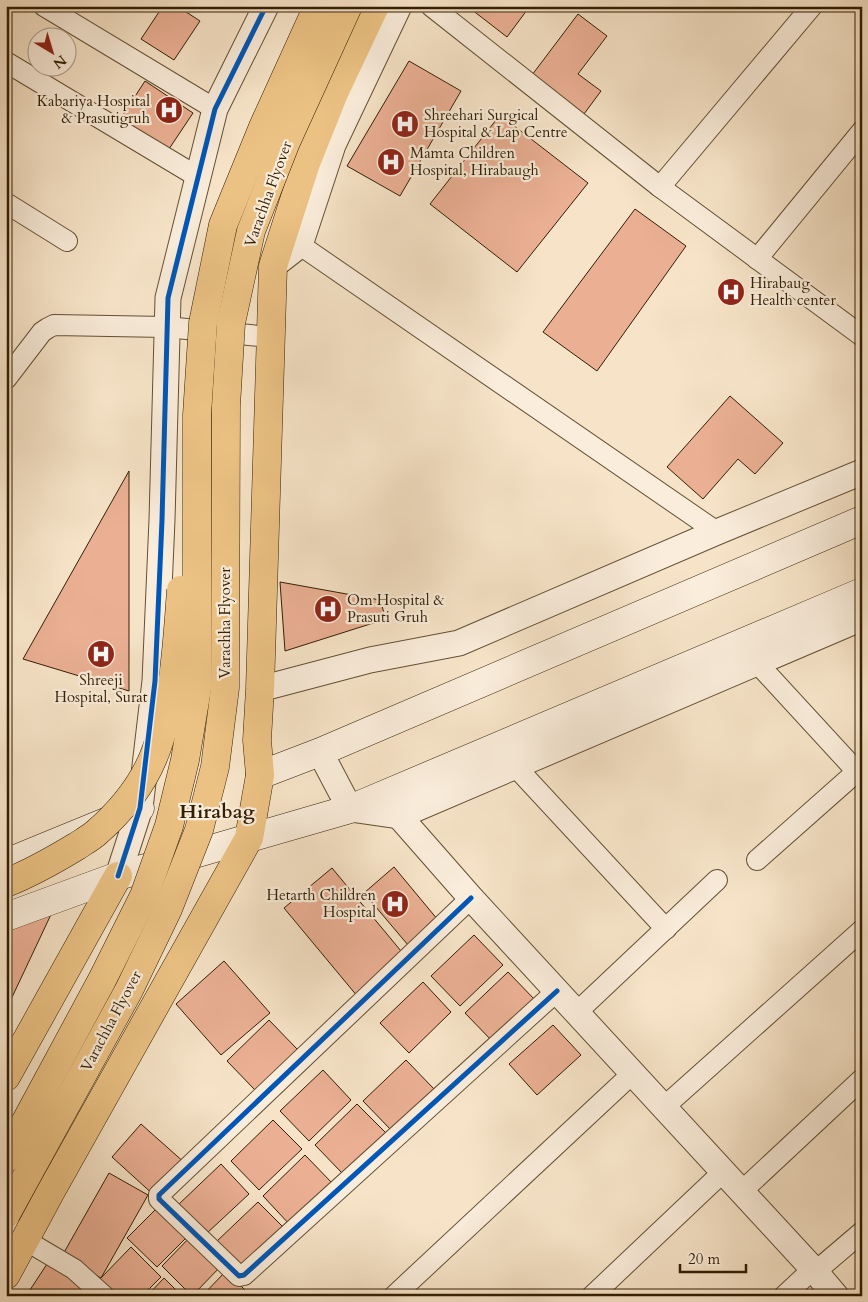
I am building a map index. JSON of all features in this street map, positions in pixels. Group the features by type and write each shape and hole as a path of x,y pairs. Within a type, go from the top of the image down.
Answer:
{"main road":[{"name":"Varachha Flyover","path":"6,1158 102,980 144,896 169,826 185,760 197,689 197,416 203,323 223,225 262,128 318,6"},
{"name":"Varachha Flyover","path":"6,1214 128,990 168,909 199,830 215,767 224,688 226,406 231,323 251,231 286,142 348,6"},
{"path":"6,1275 248,838 260,775 257,740 272,266 306,163 334,93 375,6"},
{"path":"6,883 66,853 95,834 117,813 138,786 153,759 164,724 170,696 197,416"},
{"path":"260,775 320,752 862,520"},
{"path":"6,917 118,876 350,809 748,654 862,592"},
{"path":"6,863 140,808"},
{"path":"6,1077 118,876"}],"street":[{"path":"44,6 215,109"},
{"path":"118,876 140,808 155,681 162,520 168,298 215,109 266,6"},
{"path":"272,266 300,245 333,145 399,6"},
{"path":"431,6 660,187 757,259 860,331"},
{"path":"660,187 812,6"},
{"path":"6,62 198,177"},
{"path":"757,259 862,131"},
{"path":"6,203 67,241"},
{"path":"300,245 717,532"},
{"path":"7,377 42,332 54,325 166,327 270,337"},
{"path":"260,689 370,660 459,643 862,472"},
{"path":"320,752 350,809 399,816 515,766 748,654 862,618"},
{"path":"748,654 860,772 757,860"},
{"path":"515,766 666,929"},
{"path":"399,816 471,898 836,1296"},
{"path":"576,1013 717,880"},
{"path":"471,898 159,1195 159,1199 239,1276 244,1275 557,991"},
{"path":"664,1107 862,930"},
{"path":"394,1296 632,1074"},
{"path":"741,1192 862,1079"},
{"path":"592,1296 723,1172"},
{"path":"784,1296 862,1232"},
{"path":"25,1240 74,1269 104,1296"}],"building":[{"path":"163,6 177,6 200,21 174,60 141,39"},
{"path":"467,6 530,6 507,37"},
{"path":"578,14 607,36 578,74 601,91 584,114 532,75"},
{"path":"409,61 461,91 400,196 347,166"},
{"path":"145,81 193,113 165,155 117,124"},
{"path":"500,115 588,183 517,272 430,204"},
{"path":"635,209 686,246 597,371 543,332"},
{"path":"730,396 783,443 755,474 738,459 703,499 667,467"},
{"path":"129,471 129,691 23,659"},
{"path":"280,582 380,600 386,619 285,651"},
{"path":"394,867 438,920 408,945 364,893"},
{"path":"332,868 406,957 358,997 284,908"},
{"path":"55,906 6,1010 6,926"},
{"path":"474,935 503,965 460,1006 431,976"},
{"path":"224,961 270,1013 221,1055 176,1004"},
{"path":"508,972 537,1002 494,1043 465,1013"},
{"path":"423,982 451,1012 409,1053 380,1023"},
{"path":"269,1020 298,1050 255,1090 227,1061"},
{"path":"553,1025 581,1055 537,1095 509,1064"},
{"path":"406,1060 435,1090 392,1131 363,1101"},
{"path":"323,1070 351,1100 309,1141 280,1111"},
{"path":"357,1104 386,1133 343,1174 315,1145"},
{"path":"273,1120 302,1149 259,1190 231,1161"},
{"path":"141,1124 186,1164 156,1197 112,1157"},
{"path":"305,1155 334,1185 291,1226 263,1196"},
{"path":"221,1164 249,1194 206,1234 178,1205"},
{"path":"109,1173 148,1195 101,1278 62,1256"},
{"path":"258,1202 287,1231 244,1272 216,1242"},
{"path":"159,1206 189,1235 157,1267 127,1238"},
{"path":"193,1234 223,1264 192,1296 162,1266"},
{"path":"131,1247 161,1277 142,1296 116,1296 100,1279"},
{"path":"49,1261 90,1288 85,1296 26,1296"},
{"path":"226,1271 251,1296 202,1296"},
{"path":"164,1278 182,1296 147,1296"}],"cycle path":[{"path":"118,876 140,808 155,681 162,520 168,298 215,109 266,6"},
{"path":"471,898 159,1195 159,1199 239,1276 244,1275 557,991"}],"place":[{"name":"Kabariya Hospital & Prasutigruh","path":"169,110"},
{"name":"Shreehari Surgical Hospital & Lap Centre","path":"405,124"},
{"name":"Mamta Children Hospital, Hirabaugh","path":"391,162"},
{"name":"Hirabaug Health center","path":"731,292"},
{"name":"Om Hospital & Prasuti Gruh","path":"328,609"},
{"name":"Shreeji Hospital, Surat","path":"101,654"},
{"name":"Hetarth Children Hospital","path":"395,904"}],"district":[{"name":"Hirabag","path":"217,811"}]}
